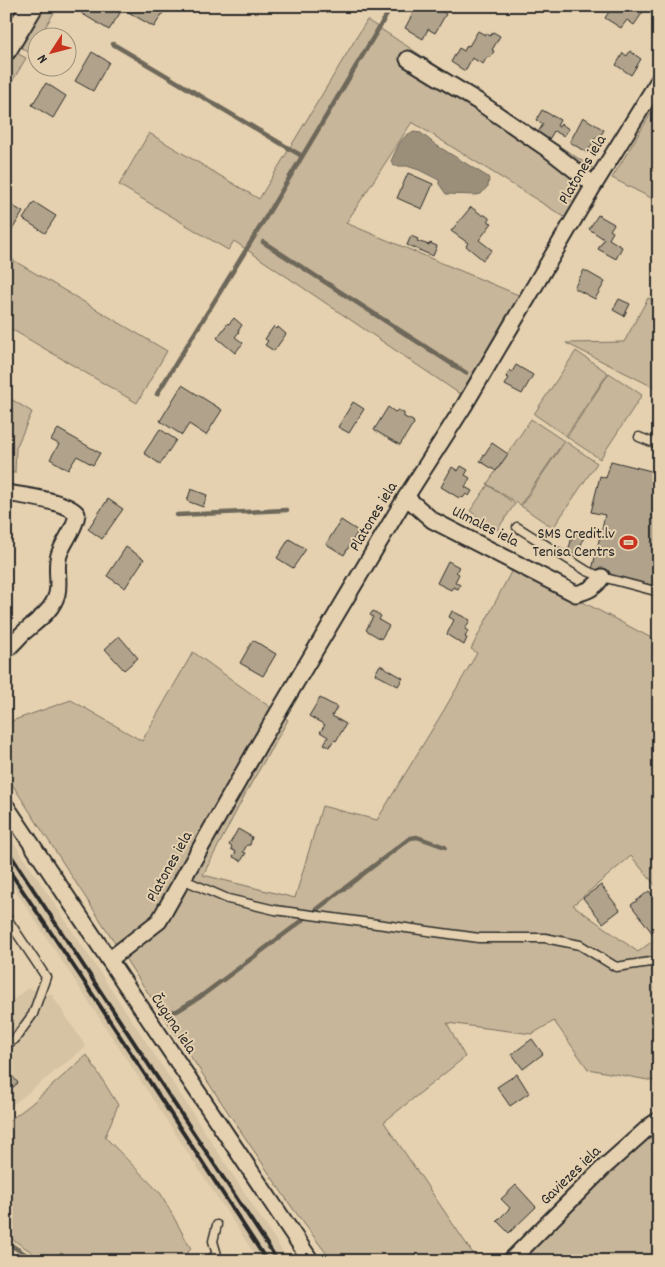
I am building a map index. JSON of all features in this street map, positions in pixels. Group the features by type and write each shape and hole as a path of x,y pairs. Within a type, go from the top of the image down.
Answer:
{"street":[{"path":"6,49 32,6"},
{"path":"408,59 479,102 552,152 594,185"},
{"name":"Platones iela","path":"109,960 159,921 260,743 406,497 464,406 594,185 659,80"},
{"path":"6,493 67,506 77,514 76,524 61,548 57,560 57,592 53,604 45,615 6,650"},
{"name":"Ulmales iela","path":"406,497 432,520 576,594 587,592 602,577"},
{"name":"Čuguna iela","path":"6,806 311,1261"},
{"name":"Gaviezes iela","path":"510,1261 602,1169 659,1120"}],"lane":[{"path":"639,437 659,445"},
{"path":"517,527 587,571 602,577 659,592"},
{"path":"182,879 228,900 275,910 479,938 545,938 580,946 616,966 657,961"},
{"path":"6,917 46,977 33,1014 15,1039 6,1045"},
{"path":"207,1261 217,1255 213,1241 218,1226"}],"shaded area":[{"path":"43,6 54,6 57,8 44,28 30,28"},
{"path":"367,20 596,170 566,218 412,122 346,223 521,296 460,394 234,241 228,250 119,185 149,133 259,199"},
{"path":"28,31 28,52 19,46"},
{"path":"15,52 26,58 6,92 6,67"},
{"path":"659,100 659,202 612,178"},
{"path":"409,133 421,133 436,145 488,177 488,186 481,194 476,195 446,194 439,184 439,180 407,166 394,166 391,161 402,139"},
{"path":"6,256 167,351 137,403 6,326"},
{"path":"648,298 659,303 659,390 566,343 624,342"},
{"path":"576,351 608,373 566,436 534,414"},
{"path":"609,373 642,395 600,459 567,437"},
{"path":"6,396 32,412 16,448 15,473 6,472"},
{"path":"531,419 564,441 520,505 487,484"},
{"path":"565,441 597,463 553,528 521,506"},
{"path":"488,485 515,504 497,530 470,511"},
{"path":"514,566 659,642 659,890 631,856 573,905 638,952 659,936 659,1082 588,1069 554,1021 532,1034 447,1023 465,1057 384,1122 478,1261 332,1261 291,1206 134,972 12,784 6,779 6,723 71,700 142,741 193,652 288,720 249,787 203,875 295,898 322,806 377,820 477,653 471,649"},
{"path":"6,831 289,1261 259,1261 6,876"},
{"path":"28,988 52,995 86,1047 6,1110 6,1006"},
{"path":"87,1055 118,1105 105,1137 161,1194 191,1249 179,1261 45,1261 6,1235 6,1123 30,1105"},
{"path":"659,1125 659,1261 521,1261 654,1127"}],"building":[{"path":"86,6 109,6 120,13 109,30 81,13"},
{"path":"125,6 156,6 164,11 154,27 123,9"},
{"path":"417,6 432,6 446,14 435,33 428,29 423,39 405,28"},
{"path":"611,6 647,6 634,25 627,20 621,28 605,18"},
{"path":"647,6 659,6 659,17 645,9"},
{"path":"478,31 490,36 493,32 500,36 490,58 487,57 483,64 472,58 465,71 451,62 459,48 464,51"},
{"path":"630,51 641,59 631,75 616,65 623,53 627,56"},
{"path":"92,52 109,62 93,91 75,81"},
{"path":"46,83 66,96 53,118 32,105"},
{"path":"542,110 560,120 557,126 559,127 561,124 569,129 564,136 554,131 548,141 537,134 543,124 536,120"},
{"path":"583,117 604,130 599,138 596,137 587,153 570,142"},
{"path":"408,173 433,184 422,209 397,198"},
{"path":"6,202 23,212 7,238 6,237"},
{"path":"34,202 56,216 45,233 23,219"},
{"path":"471,207 489,218 489,222 492,223 479,240 492,250 483,260 466,246 468,243 451,231"},
{"path":"598,215 614,224 610,230 613,232 609,239 622,247 616,259 598,249 604,239 589,229"},
{"path":"411,236 418,239 417,241 437,246 433,256 407,245"},
{"path":"584,270 605,282 595,299 574,288"},
{"path":"619,299 630,304 624,316 613,310"},
{"path":"234,318 242,325 235,337 243,343 235,353 217,338"},
{"path":"274,326 286,334 274,351 265,345 268,341 265,339"},
{"path":"516,365 533,375 522,394 505,385 509,378 506,377"},
{"path":"182,385 222,410 206,435 189,424 182,435 160,421"},
{"path":"353,402 364,409 349,433 338,427"},
{"path":"388,407 395,412 398,410 404,413 404,417 413,421 414,424 400,445 374,430"},
{"path":"58,429 100,453 93,465 77,456 68,470 50,459 59,444 51,440"},
{"path":"160,429 176,440 160,464 144,453"},
{"path":"492,443 508,454 496,471 480,461"},
{"name":"SMS Credit.lv Tenisa Centrs","path":"611,461 659,473 659,587 592,570 605,515 591,512 600,476 606,478"},
{"path":"461,466 468,470 465,475 470,478 465,487 472,491 469,496 466,494 463,498 460,496 459,498 441,487 452,467 458,471"},
{"path":"191,489 207,495 203,507 187,501"},
{"path":"108,499 123,509 102,539 88,529"},
{"path":"341,520 358,531 344,555 326,544"},
{"path":"573,533 584,536 578,555 568,552"},
{"path":"289,539 306,549 293,568 277,558"},
{"path":"126,547 144,559 125,588 107,576"},
{"path":"448,561 459,567 456,572 459,574 455,582 460,585 458,589 453,587 451,590 437,583"},
{"path":"373,611 381,616 379,620 389,626 381,639 366,630 373,617 370,615"},
{"path":"452,611 470,620 465,629 468,631 464,645 447,634 454,620 449,617"},
{"path":"119,636 138,658 124,670 105,649"},
{"path":"253,640 276,654 263,676 240,663"},
{"path":"380,665 403,678 398,686 375,674"},
{"path":"320,698 337,707 332,716 346,724 336,741 334,740 329,747 324,744 328,737 320,732 325,725 309,716"},
{"path":"238,829 252,837 250,845 247,845 243,852 246,853 241,861 233,857 236,852 229,845"},
{"path":"601,885 620,910 603,923 583,898"},
{"path":"649,891 659,903 659,929 653,934 631,905"},
{"path":"532,1039 543,1054 523,1069 512,1054"},
{"path":"8,1071 18,1083 6,1093 6,1072"},
{"path":"517,1074 529,1093 510,1106 497,1087"},
{"path":"516,1185 536,1207 509,1233 497,1221 510,1208 501,1199"}],"waterway":[{"path":"157,394 254,237 392,6"},
{"path":"113,44 302,156"},
{"path":"263,242 466,373"},
{"path":"177,515 287,510"},
{"path":"316,910 410,838 417,837 445,847"},
{"path":"164,1013 177,1011 200,997 303,920"},
{"path":"6,1242 36,1261"}],"railway":[{"path":"6,848 278,1261"},
{"path":"6,866 267,1261"}],"place":[{"name":"SMS Credit.lv Tenisa Centrs","path":"629,543"}]}
